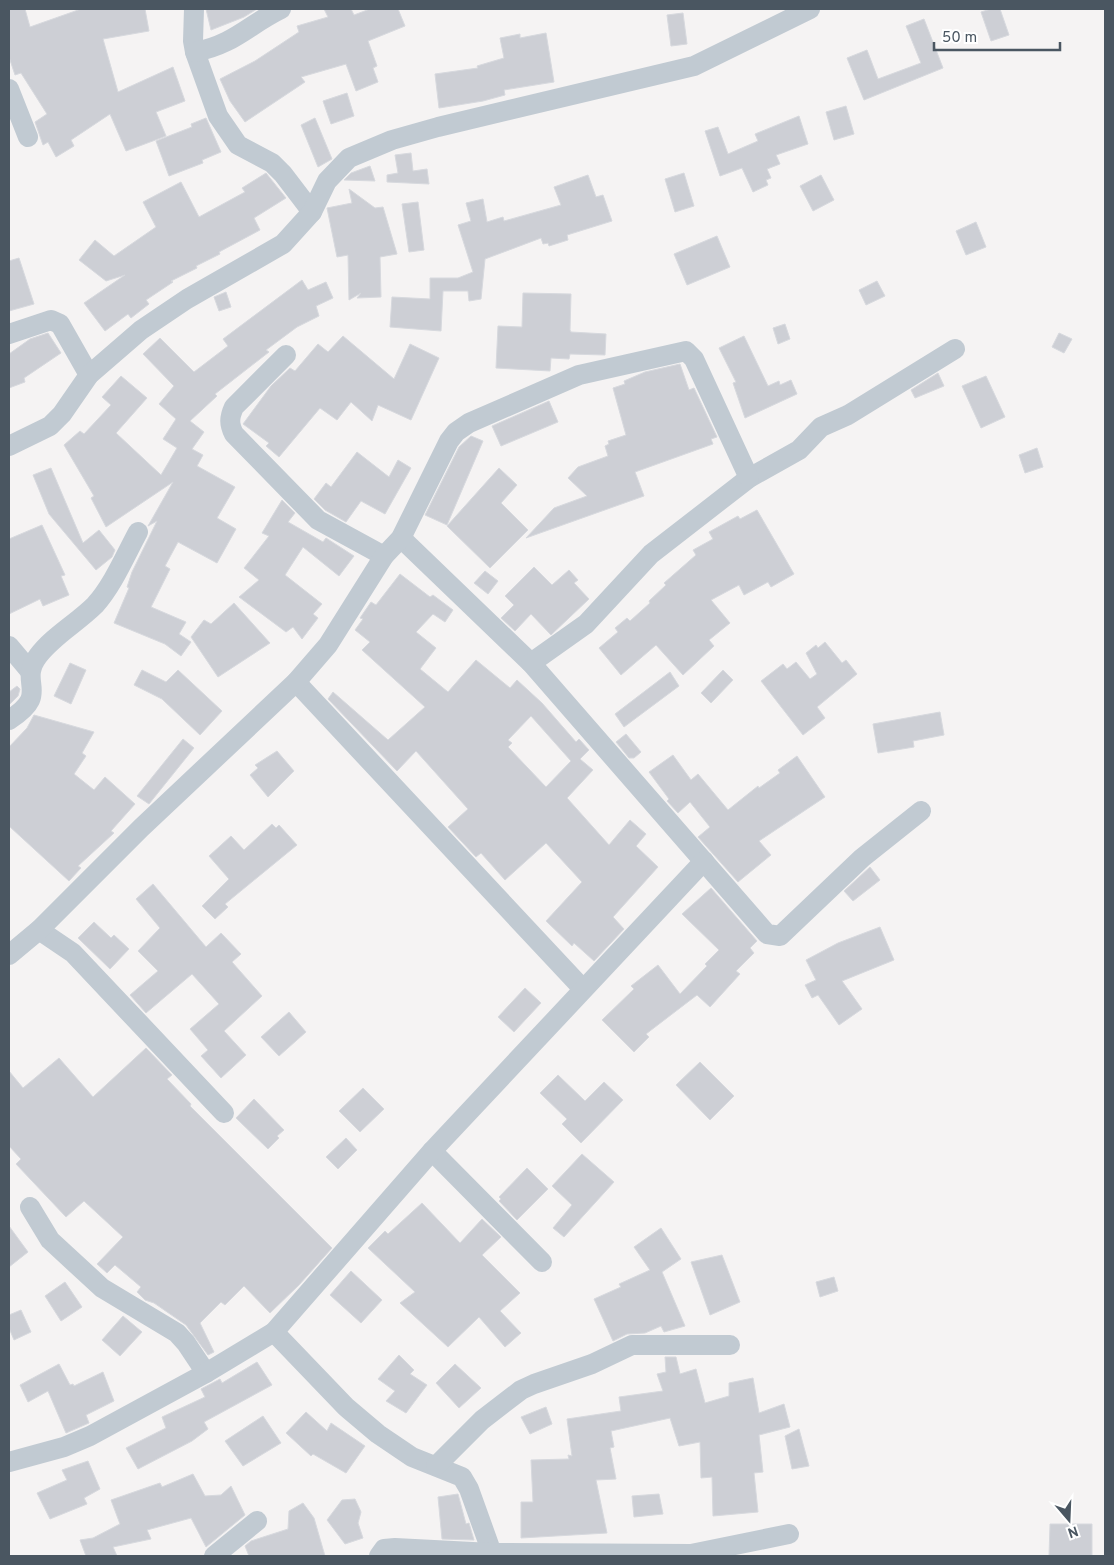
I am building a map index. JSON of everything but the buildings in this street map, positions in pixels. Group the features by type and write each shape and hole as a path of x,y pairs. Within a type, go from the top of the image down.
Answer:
{"street":[{"path":"194,9 193,41 195,52 218,116 238,145 272,163 312,212"},
{"path":"195,52 209,49 239,37 281,9"},
{"path":"9,446 50,426 62,414 89,375 118,349 165,314 283,244 312,212 327,182 349,158 392,140 694,66 810,9"},
{"path":"9,89 28,137"},
{"path":"9,334 51,320 60,324 89,375"},
{"path":"531,663 586,624 651,554 748,478 799,450 821,427 848,415 955,348"},
{"path":"9,955 38,930 141,828 296,682 336,635 384,556 402,538 449,441 456,432 469,424 579,375 686,352 694,359 748,478"},
{"path":"286,354 234,407 230,416 230,426 234,434 318,520 384,556"},
{"path":"30,671 37,658 47,646 95,604 138,532"},
{"path":"402,538 531,663 767,934 780,936 862,858 920,811"},
{"path":"9,646 30,671 33,691 31,701 22,712 9,720"},
{"path":"296,682 582,989"},
{"path":"9,1462 64,1447 90,1436 206,1373 274,1332 432,1151 704,861"},
{"path":"38,930 73,953 224,1113"},
{"path":"432,1151 542,1262"},
{"path":"30,1207 50,1240 102,1288 177,1333 186,1342 206,1373"},
{"path":"274,1332 346,1407 378,1434 412,1457 462,1477 469,1489 492,1555"},
{"path":"436,1466 482,1420 521,1390 534,1384 592,1364 632,1345 730,1345"},
{"path":"214,1556 257,1521"},
{"path":"379,1556 384,1549 395,1548 492,1555 691,1555 789,1534"}]}
